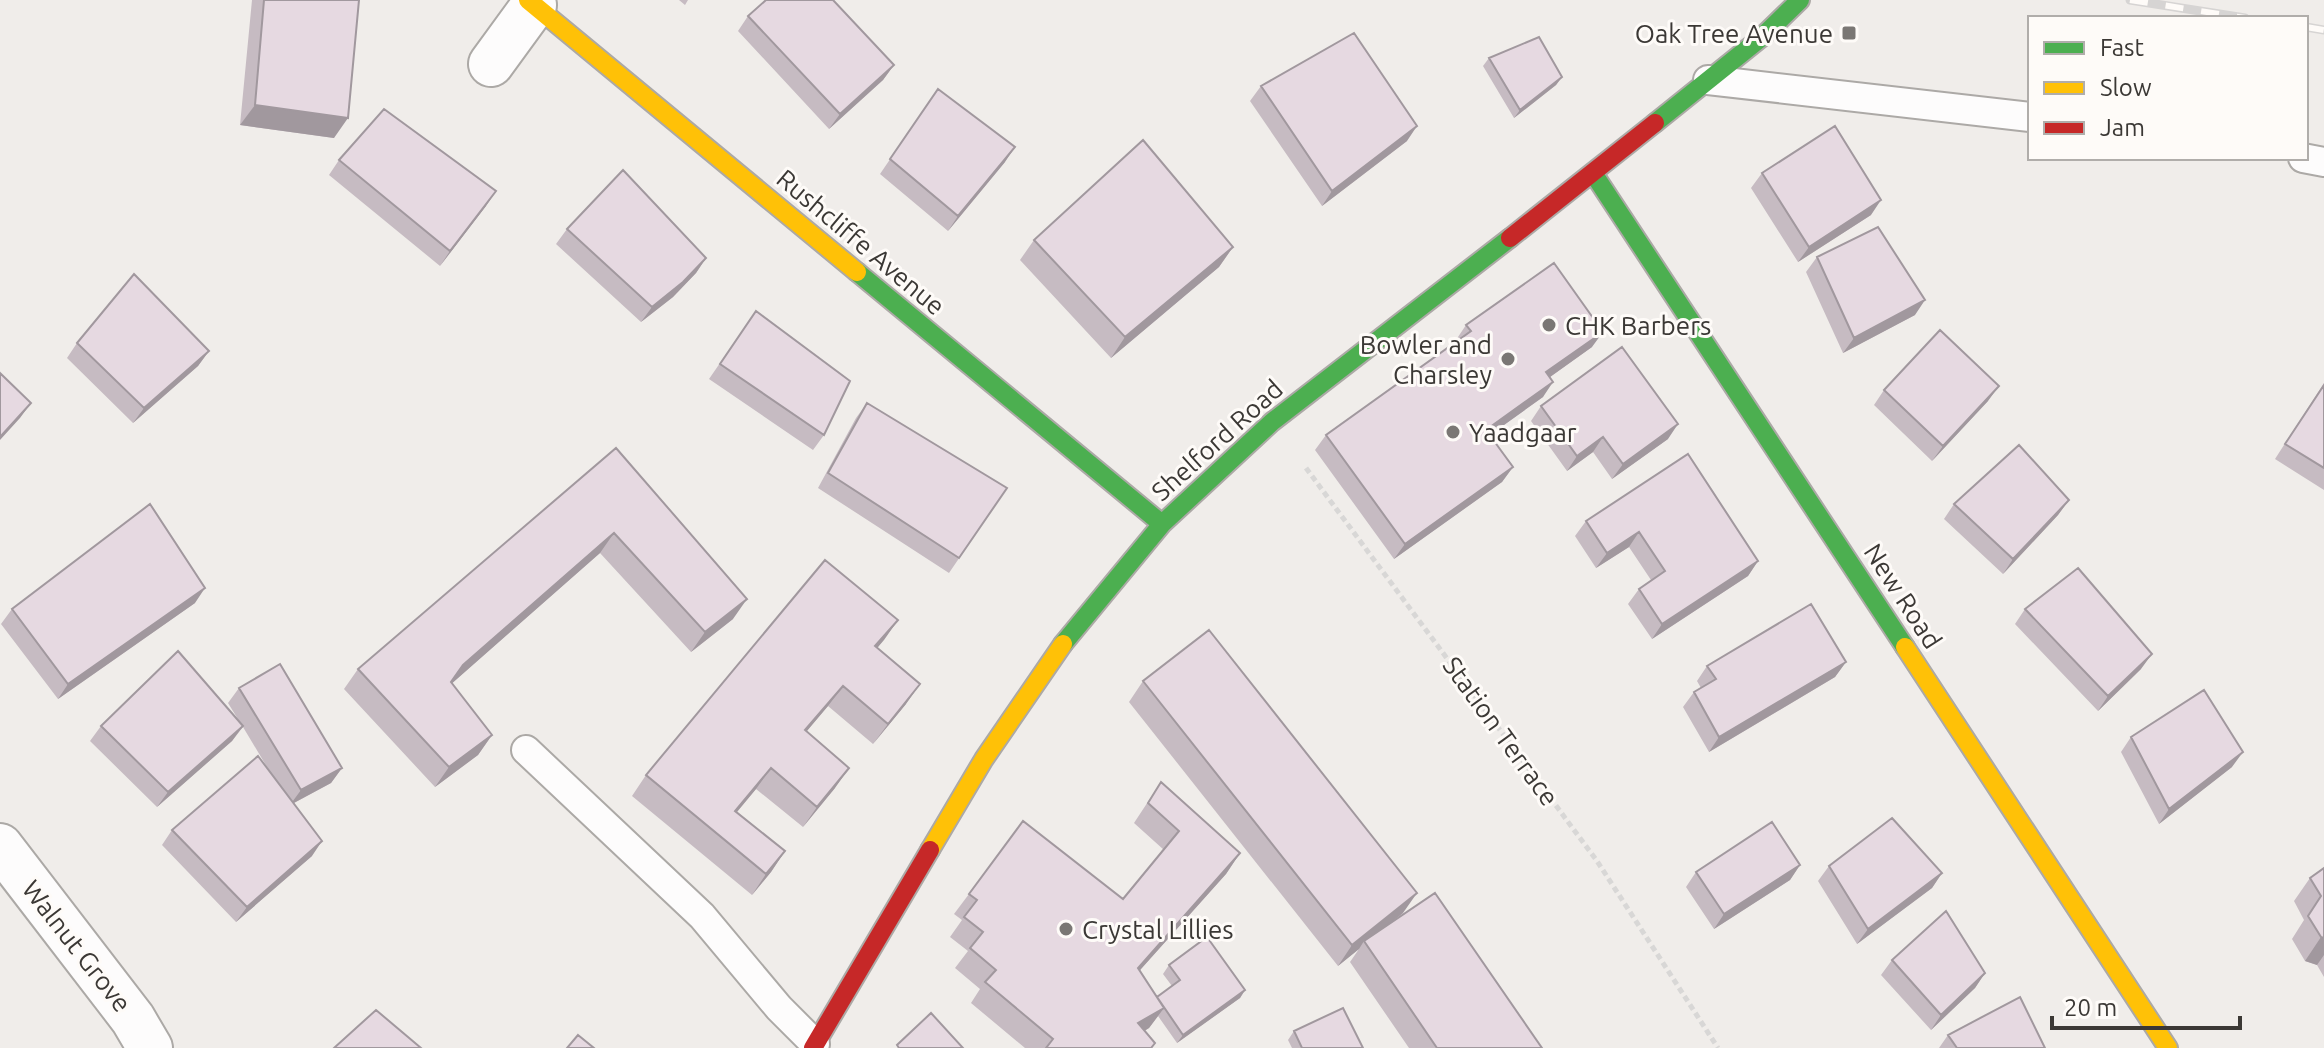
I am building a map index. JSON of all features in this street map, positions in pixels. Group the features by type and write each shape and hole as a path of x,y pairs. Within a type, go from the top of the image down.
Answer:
{"street":[{"name":"Shelford Road","path":"814,1046 984,759 1052,658 1162,524 1272,422 1593,173 1762,37 1800,0"},
{"path":"491,64 531,3"},
{"name":"Rushcliffe Avenue","path":"531,3 1162,524"},
{"name":"New Road","path":"1593,173 2168,1048"},
{"name":"Walnut Grove","path":"0,846 133,1019 150,1048"}],"lane":[{"path":"1708,80 2028,117"},
{"path":"526,750 702,916 814,1046"}],"path":[{"name":"Station Terrace","path":"1272,422 1597,861 1718,1048"}],"building":[{"path":"264,0 359,0 348,118 255,105"},
{"path":"766,0 833,0 894,65 840,114 748,16"},
{"path":"1354,33 1417,126 1332,191 1261,86"},
{"path":"1539,37 1562,77 1520,110 1489,58"},
{"path":"938,89 1015,147 958,216 890,159"},
{"path":"384,109 496,191 450,251 339,160"},
{"path":"1835,126 1881,200 1809,247 1762,173"},
{"path":"1143,140 1233,247 1125,337 1034,240"},
{"path":"623,170 706,258 652,307 567,229"},
{"path":"1878,227 1925,300 1854,338 1817,257"},
{"path":"1554,263 1603,332 1546,372 1553,382 1486,430 1513,467 1405,544 1326,435 1471,331 1466,325"},
{"path":"134,274 209,351 144,408 77,343"},
{"path":"756,311 850,381 824,435 720,364"},
{"path":"1940,330 1999,386 1943,446 1884,390"},
{"path":"1622,347 1678,424 1623,464 1603,437 1577,456 1541,406"},
{"path":"0,373 31,403 0,437"},
{"path":"2324,385 2324,468 2285,444"},
{"path":"867,403 1007,488 959,558 828,473"},
{"path":"2019,445 2069,500 2013,559 1954,504"},
{"path":"616,448 747,599 705,632 614,533 463,665 451,682 492,735 449,767 358,669"},
{"path":"1688,454 1758,561 1662,624 1639,589 1665,571 1639,532 1607,553 1586,521"},
{"path":"150,504 205,588 68,684 12,609"},
{"path":"825,560 898,620 875,646 920,684 888,724 843,686 805,730 849,768 817,807 771,768 735,811 785,851 766,874 646,775"},
{"path":"2078,568 2152,654 2108,696 2025,609"},
{"path":"1811,604 1846,662 1719,737 1694,692 1716,679 1707,666"},
{"path":"1209,630 1417,893 1352,945 1143,681"},
{"path":"178,651 243,726 168,792 101,726"},
{"path":"280,664 342,768 301,790 239,688"},
{"path":"2204,690 2243,752 2169,809 2131,737"},
{"path":"258,756 322,841 247,907 172,830"},
{"name":"Crystal Lillies","path":"1161,782 1240,853 1138,968 1164,1008 1138,1023 1155,1043 1151,1048 1046,1048 1053,1039 985,982 996,970 970,948 983,932 964,917 977,900 969,894 1023,821 1123,899 1179,831 1148,803"},
{"path":"1892,818 1942,873 1868,929 1829,866"},
{"path":"1772,822 1800,865 1724,914 1696,872"},
{"path":"2324,868 2324,938 2308,916 2321,896 2310,878"},
{"path":"1435,893 1542,1048 1437,1048 1364,941"},
{"path":"1946,911 1985,973 1941,1015 1892,960"},
{"path":"1207,937 1245,990 1183,1035 1157,997 1180,980 1169,965"},
{"path":"2020,997 2045,1048 1957,1048 1948,1035"},
{"path":"1343,1008 1363,1048 1302,1048 1294,1031"},
{"path":"376,1010 421,1048 334,1048"},
{"path":"931,1013 963,1048 899,1048 897,1045"},
{"path":"578,1035 594,1048 567,1048"}],"railway":[{"path":"2130,0 2232,16"},
{"path":"2308,27 2324,30"}],"traffic: fast":[{"path":"1655,123 1762,37 1800,0"},
{"path":"1593,173 1905,647"},
{"path":"1063,644 1162,524 1272,422 1510,238"},
{"path":"857,272 1162,524"}],"traffic: slow":[{"path":"528,0 857,272"},
{"path":"930,850 984,759 1063,644"},
{"path":"1905,647 2168,1048"}],"traffic: jam":[{"path":"1510,238 1655,123"},
{"path":"813,1048 930,850"}],"place":[{"name":"Oak Tree Avenue","path":"1849,33"},
{"name":"CHK Barbers","path":"1549,325"},
{"name":"Bowler and Charsley","path":"1508,359"},
{"name":"Yaadgaar","path":"1453,432"},
{"name":"Crystal Lillies","path":"1066,929"}]}
